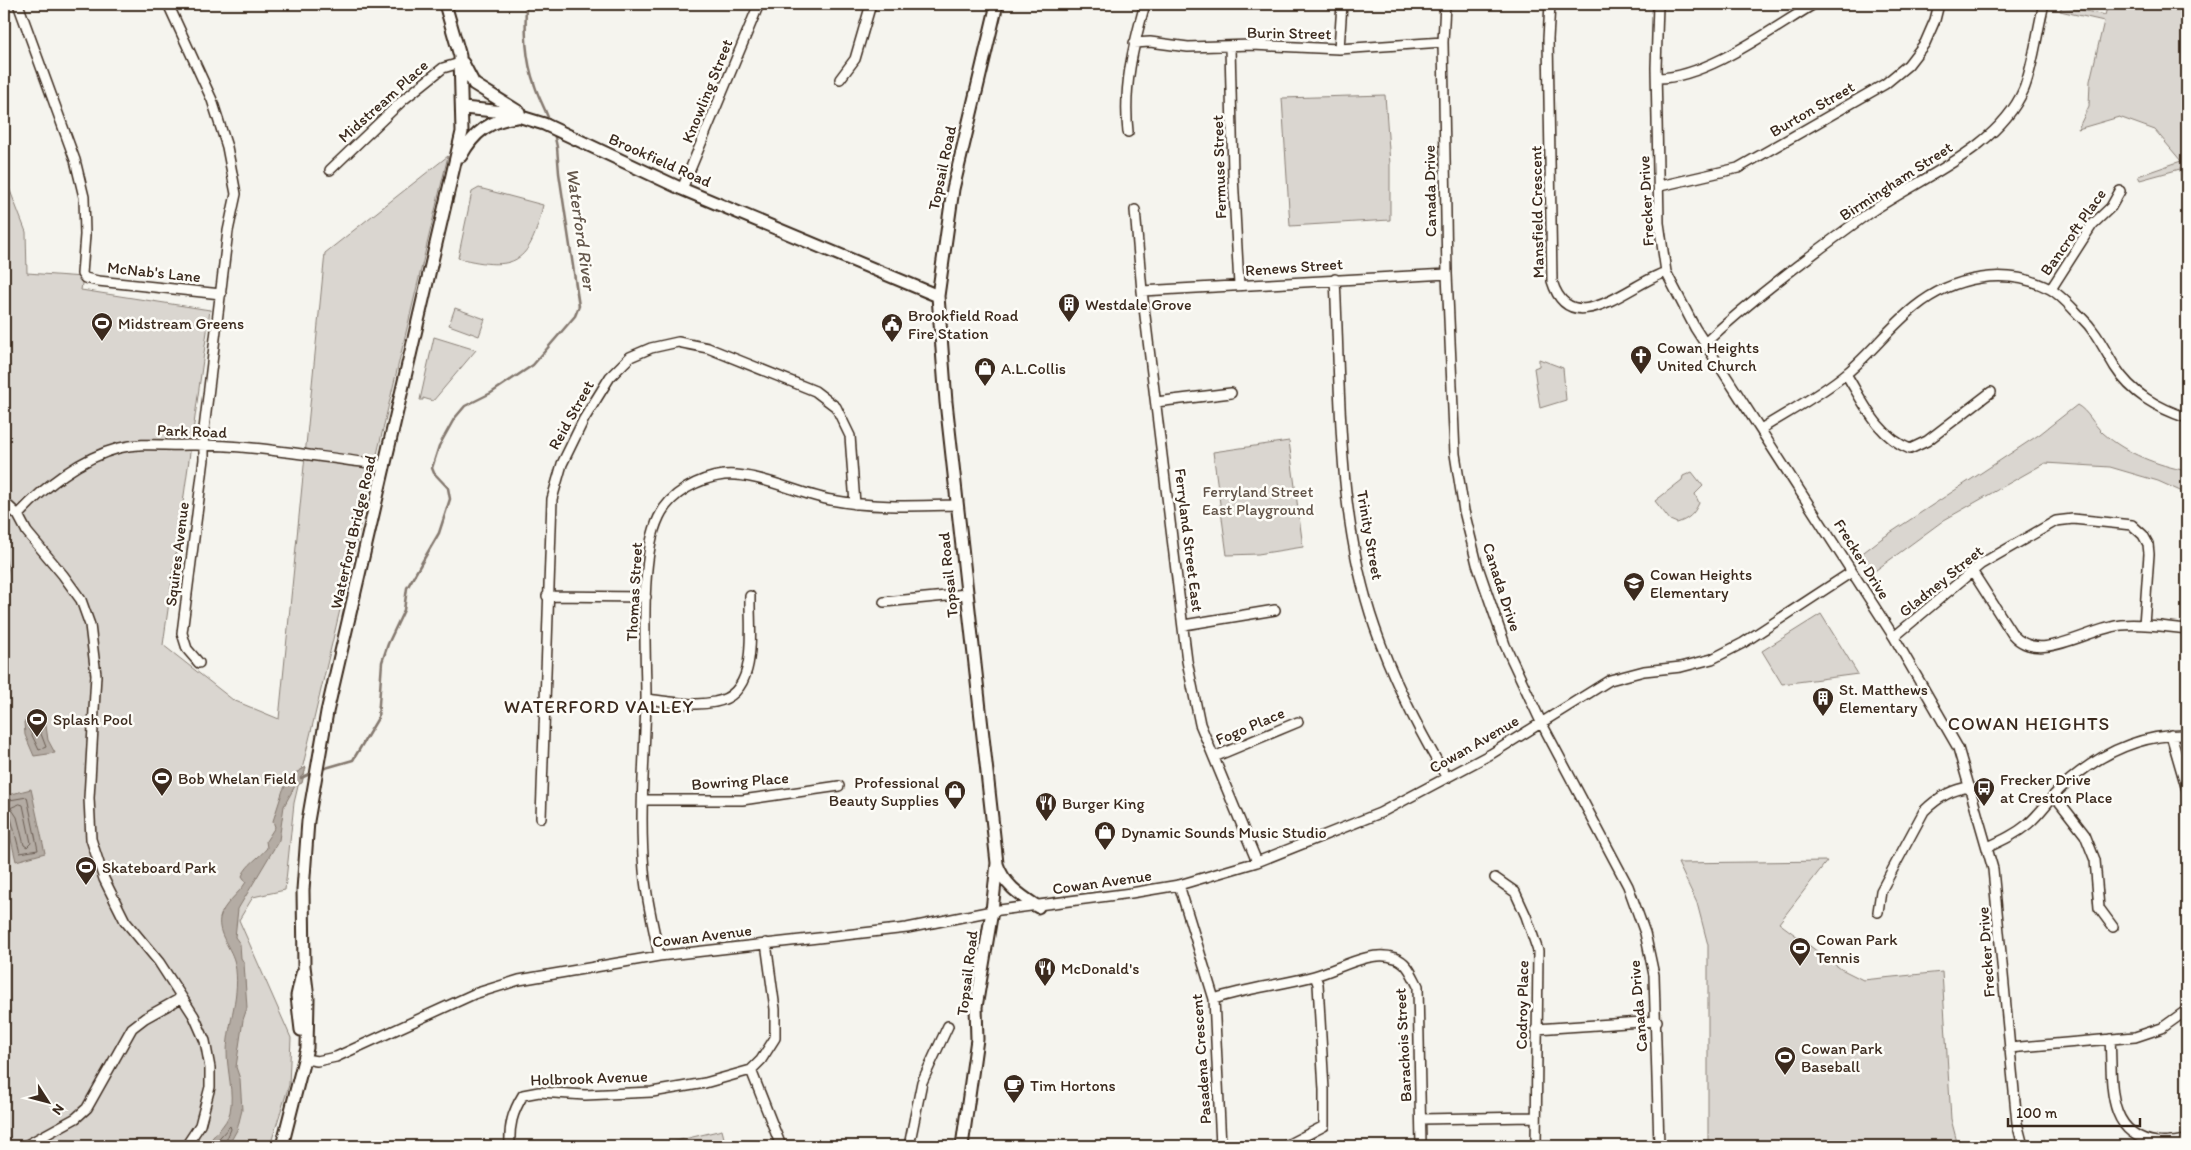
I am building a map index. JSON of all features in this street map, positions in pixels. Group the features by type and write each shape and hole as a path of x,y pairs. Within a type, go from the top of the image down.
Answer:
{"main road":[{"path":"445,4 460,59 463,108"},
{"name":"Topsail Road","path":"962,1146 977,1039 976,1007 992,911 997,863 946,402 938,296 953,189 997,4"},
{"path":"460,59 474,84 526,117"},
{"name":"Brookfield Road","path":"463,108 497,110 526,117 544,124 564,132 612,158 682,189 938,296"},
{"name":"Waterford Bridge Road","path":"282,1146 304,1059 297,996 304,966 303,890 308,821 313,790 328,712 456,166 462,132 463,108"},
{"path":"456,166 473,137 484,127 503,120 526,117"},
{"path":"997,863 1005,881 1014,891 1038,907"}],"street":[{"name":"McNab's Lane","path":"18,4 75,160 84,197 86,235 82,274 85,278 98,281 220,294"},
{"name":"Squires Avenue","path":"168,4 212,100 227,147 236,194 228,231 220,294 204,429 205,444 182,633 187,649 199,664"},
{"name":"Knowling Street","path":"682,189 759,4"},
{"path":"840,79 855,59 871,4"},
{"path":"1128,132 1125,102 1134,44 1145,4"},
{"path":"1339,49 1342,4"},
{"name":"Canada Drive","path":"1445,4 1443,42 1447,274 1455,454 1464,511 1477,564 1497,626 1541,722 1628,886 1645,933 1654,975 1657,1021 1659,1146"},
{"name":"Mansfield Crescent","path":"1550,4 1548,39 1552,281 1556,295 1564,304 1580,309 1602,306 1651,277 1666,272"},
{"name":"Frecker Drive","path":"1658,4 1659,223 1666,272 1705,343 1846,562 1850,573 1894,637 1958,748 1988,847 1997,894 2016,1123 2023,1146"},
{"path":"1657,78 1686,76 1759,37 1814,4"},
{"name":"Burton Street","path":"1660,186 1738,168 1885,84 1908,65 1925,43 1935,20 1938,4"},
{"name":"Birmingham Street","path":"1705,343 1816,252 1868,214 1981,144 2009,113 2024,89 2044,4"},
{"name":"Burin Street","path":"1134,44 1150,42 1188,47 1252,45 1339,49 1443,42"},
{"name":"Fermuse Street","path":"1230,47 1233,175 1239,285"},
{"name":"Midstream Place","path":"330,170 403,100 443,68 460,59"},
{"name":"Bancroft Place","path":"2051,289 2092,225 2111,207 2120,191"},
{"name":"Ferryland Street East","path":"1135,210 1142,291 1187,661 1200,724 1257,862"},
{"name":"Renews Street","path":"1142,291 1447,274"},
{"path":"1761,429 1846,374 1914,308 1939,290 1967,280 1993,277 2022,280 2051,289 2091,327 2116,368 2135,391 2164,411 2187,418"},
{"name":"Trinity Street","path":"1335,279 1340,431 1355,548 1374,628 1406,703 1447,778"},
{"name":"Reid Street","path":"541,818 547,596 552,499 562,464 584,419 610,377 630,357 651,348 678,342 708,348 815,391 836,407 850,436 855,504"},
{"path":"1846,374 1883,433 1896,444 1910,449 1927,441 1991,392"},
{"path":"1156,402 1231,392"},
{"name":"Park Road","path":"18,515 34,499 77,466 106,452 135,445 205,444 370,463 385,467"},
{"name":"Thomas Street","path":"660,956 644,870 643,800 646,699 646,597 651,537 659,515 671,499 687,487 724,475 748,477 805,494 855,504 892,507 957,505"},
{"path":"4,502 18,515 27,532 81,600 90,625 96,675 89,798 92,839 98,861 125,920 138,934 194,1016 206,1041 210,1068 206,1104 200,1124 186,1146"},
{"name":"Gladney Street","path":"1894,637 1972,571 1996,555 2056,521 2073,519 2127,524 2143,534 2149,549 2144,625"},
{"path":"1972,571 2013,635 2021,643 2032,648 2048,647 2115,626 2144,625 2187,629"},
{"name":"Cowan Avenue","path":"304,1059 317,1061 336,1057 474,994 519,980 660,956 907,928 992,911 1038,907 1179,885 1257,862 1380,813 1447,778 1610,680 1644,671 1680,667 1712,659 1743,644 1850,573"},
{"path":"884,602 967,594"},
{"path":"547,596 646,597"},
{"path":"646,699 715,702 732,696 745,681 749,664 750,596"},
{"path":"1184,625 1275,610"},
{"name":"Fogo Place","path":"1214,757 1298,722"},
{"path":"2171,735 2187,790"},
{"path":"1988,847 2012,836 2029,823 2054,795 2088,764 2117,748 2149,738 2187,735"},
{"name":"Bowring Place","path":"643,800 742,800 839,786"},
{"path":"1878,912 1881,891 1924,811 1934,801 1961,788 1970,787"},
{"path":"2054,795 2085,835 2095,860 2099,908 2113,928"},
{"name":"Codroy Place","path":"1495,878 1515,892 1526,916 1538,951 1536,1146"},
{"name":"Pasadena Crescent","path":"1179,885 1214,999 1221,1146"},
{"path":"766,943 775,1009 775,1038 761,1060 751,1070 782,1146"},
{"name":"Barachois Street","path":"1214,999 1315,976 1363,959 1384,956 1396,958 1408,966 1418,986 1421,1146"},
{"path":"1285,1146 1324,1126 1324,1090 1318,984 1315,976"},
{"path":"24,1146 76,1118 87,1108 132,1028 179,995"},
{"path":"2009,1048 2135,1037 2162,1028 2187,1010"},
{"path":"1536,1029 1657,1021"},
{"path":"909,1146 922,1082 948,1026"},
{"path":"2110,1039 2113,1095 2117,1113 2125,1128 2139,1138 2158,1143 2187,1140"},
{"name":"Holbrook Avenue","path":"510,1146 509,1129 513,1112 523,1095 539,1092 585,1095 652,1092 705,1083 751,1070"},
{"path":"1421,1119 1535,1117"}],"green space":[{"path":"2108,4 2187,4 2187,230 2184,229 2180,169 2140,180 2138,176 2181,161 2155,130 2119,117 2078,129 2089,106 2090,81 2104,21 2060,11 2062,6 2105,15"},
{"path":"1385,95 1390,164 1390,220 1290,226 1282,98"},
{"path":"448,156 294,803 285,890 253,897 239,920 291,1038 289,1085 270,1146 4,1146 4,175 26,232 27,273 83,277 81,290 210,310 163,645 233,700 279,719 325,253"},
{"path":"479,188 543,205 538,225 526,251 507,263 494,264 458,258 472,192"},
{"path":"455,308 485,319 479,336 449,325"},
{"path":"434,337 476,350 433,401 423,398 423,400 420,400"},
{"path":"1539,359 1563,368 1566,400 1540,408 1534,368 1539,366"},
{"path":"2077,405 2103,433 2132,453 2154,462 2187,471 2187,494 2158,481 2110,467 2045,463 1944,520 1872,573 1860,555 1881,539 2040,434"},
{"name":"Ferryland Street East Playground","path":"1289,441 1303,547 1258,554 1227,555 1213,452"},
{"path":"1692,472 1703,486 1695,494 1699,503 1691,516 1677,523 1670,520 1655,501 1682,480 1683,476"},
{"path":"1821,614 1858,674 1782,684 1762,651"},
{"path":"1827,861 1779,923 1841,969 1863,980 1942,972 1951,1119 1958,1146 1708,1146 1708,945 1697,903 1678,863"},
{"path":"722,1130 726,1146 655,1146"}],"water":[{"path":"4,552 8,569 4,585"},
{"name":"Splash Pool","path":"45,719 48,740 55,753 34,756 25,735 24,722"},
{"path":"306,767 302,783 295,786 284,806 279,840 238,909 235,937 240,944 241,958 244,963 247,1008 243,1020 236,1067 240,1079 242,1110 237,1130 228,1146 206,1146 226,1121 231,1104 227,1051 235,997 236,975 233,958 221,930 220,918 224,908 246,882 242,876 244,872 267,848 266,841 275,827 273,821 283,790 292,775"},
{"path":"31,789 45,853 16,861 4,810 4,796"}],"waterway":[{"name":"Waterford River","path":"526,4 527,56 529,66 550,123"},
{"name":"Waterford River","path":"322,769 353,760 378,718 382,662 404,610 407,588 439,533 450,499 448,488 434,473 432,468 439,446 454,419 465,406 491,393 533,365 575,316 579,306 554,133"},
{"name":"Waterford River","path":"301,778 312,773"}],"place":[{"name":"Westdale Grove","path":"1069,323"},
{"name":"Midstream Greens","path":"102,342"},
{"name":"Brookfield Road Fire Station","path":"892,343"},
{"name":"Cowan Heights United Church","path":"1641,375"},
{"name":"A.L.Collis","path":"985,387"},
{"name":"Cowan Heights Elementary","path":"1634,602"},
{"name":"St. Matthews Elementary","path":"1823,717"},
{"name":"Splash Pool","path":"37,738"},
{"name":"Bob Whelan Field","path":"162,797"},
{"name":"Frecker Drive at Creston Place","path":"1984,807"},
{"name":"Professional Beauty Supplies","path":"955,810"},
{"name":"Burger King","path":"1046,822"},
{"name":"Dynamic Sounds Music Studio","path":"1105,851"},
{"name":"Skateboard Park","path":"86,886"},
{"name":"Cowan Park Tennis","path":"1800,967"},
{"name":"McDonald's","path":"1045,987"},
{"name":"Cowan Park Baseball","path":"1785,1076"},
{"name":"Tim Hortons","path":"1014,1104"}],"district":[{"name":"WATERFORD VALLEY","path":"599,706"},
{"name":"COWAN HEIGHTS","path":"2029,723"}]}
